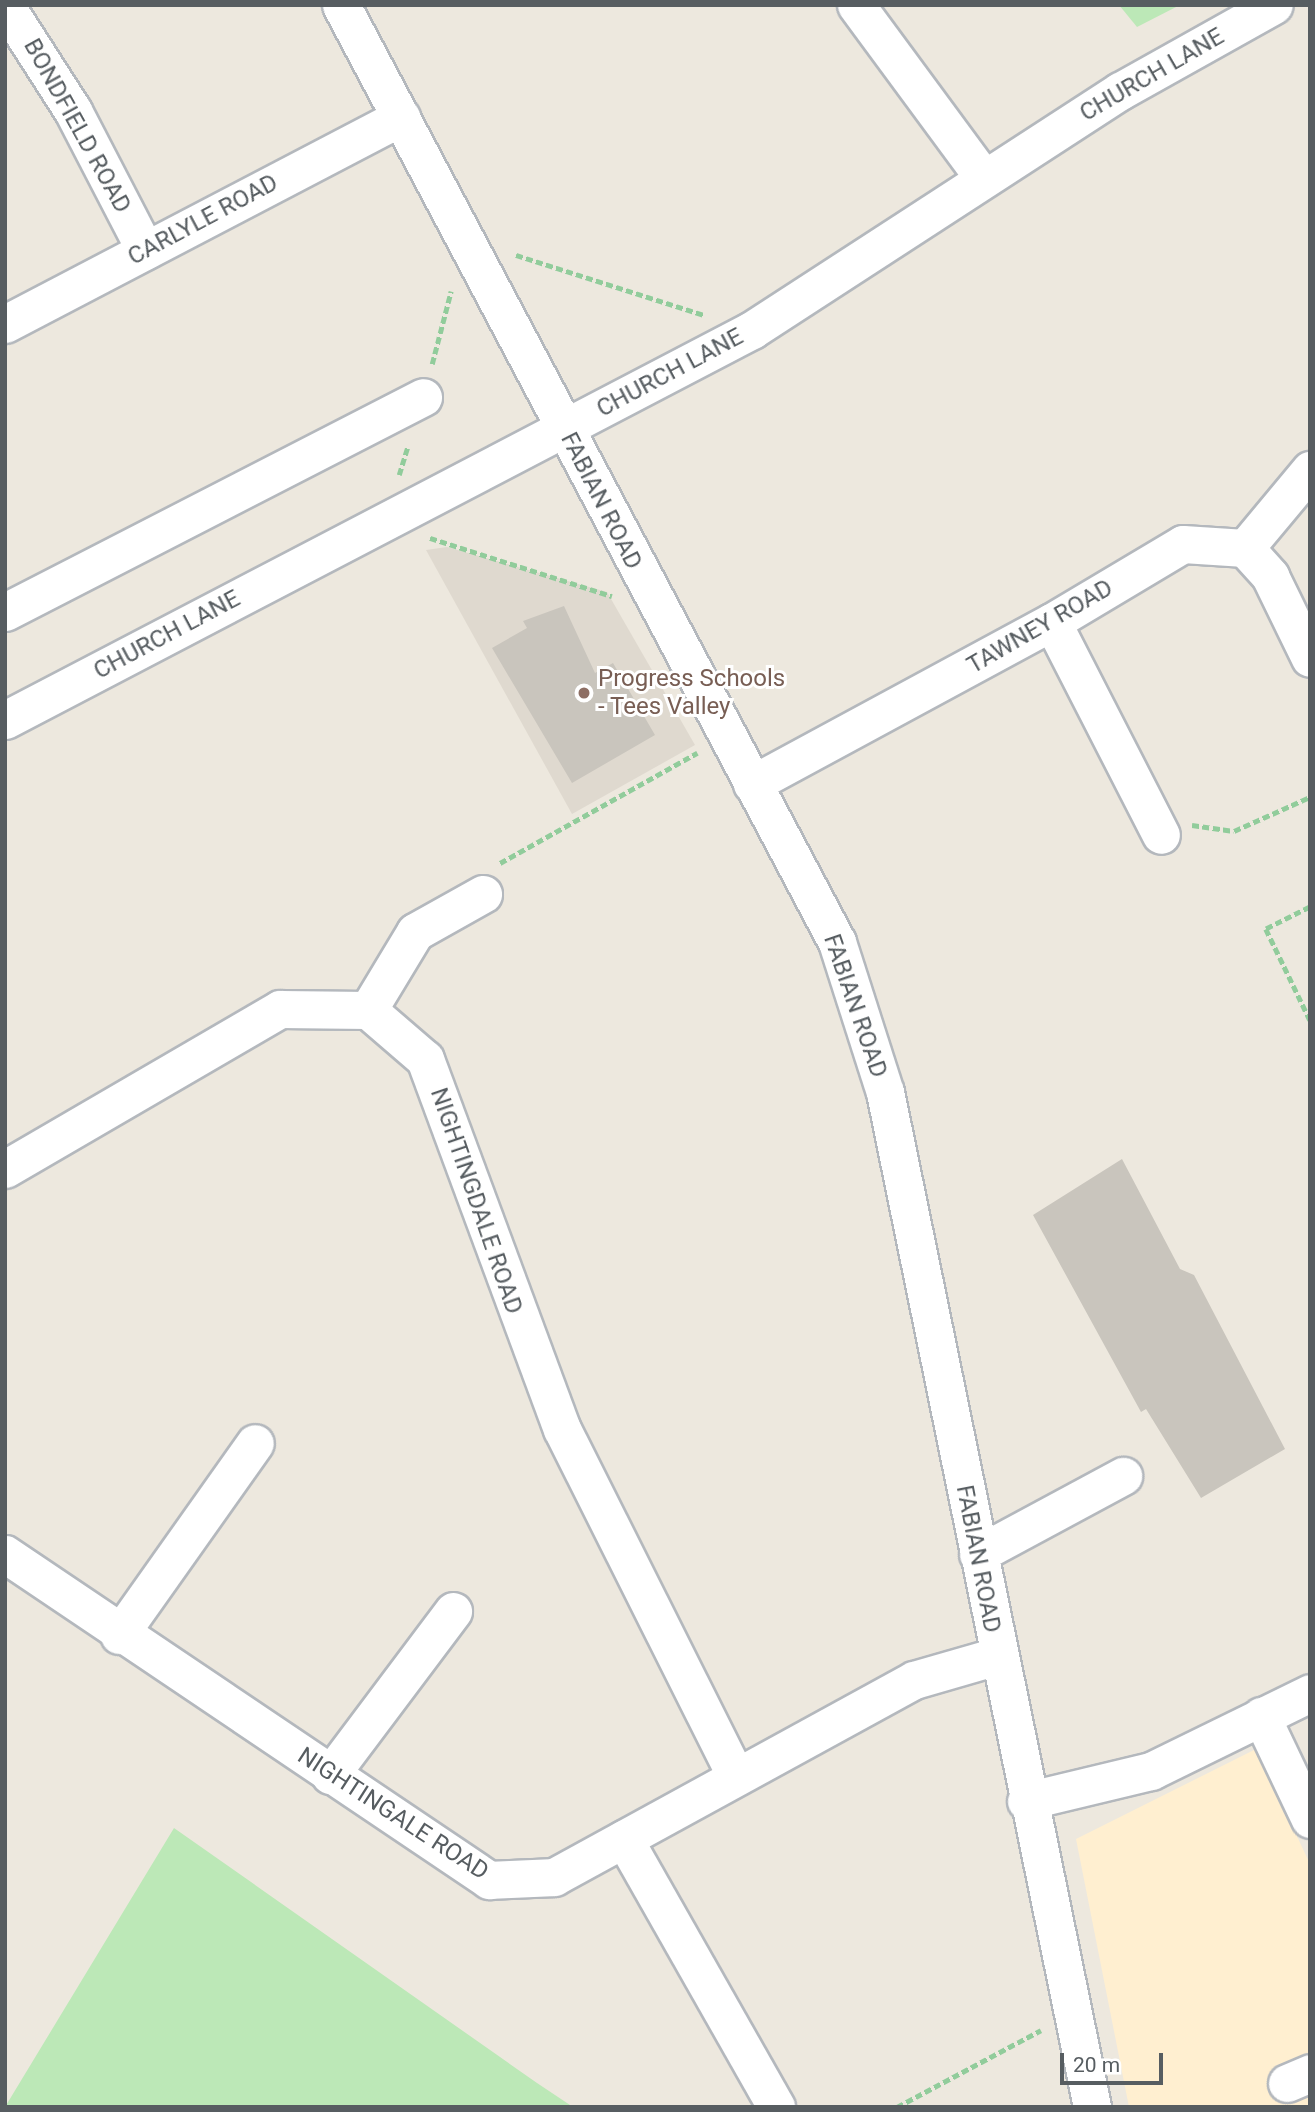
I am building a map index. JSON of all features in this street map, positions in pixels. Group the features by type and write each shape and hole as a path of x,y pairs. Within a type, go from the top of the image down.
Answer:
{"street":[{"name":"BONDFIELD ROAD","path":"5,5 73,111 145,250"},
{"name":"FABIAN ROAD","path":"341,5 725,737 837,942 885,1092 1026,1801 1070,2015 1092,2107"},
{"path":"856,5 983,177"},
{"name":"CHURCH LANE","path":"5,720 564,429 785,310 983,177 1274,5"},
{"name":"CARLYLE ROAD","path":"5,324 401,117"},
{"path":"5,612 424,397"},
{"path":"1310,470 1245,548 1270,576 1310,658"},
{"name":"TAWNEY ROAD","path":"751,784 1052,622 1182,544 1245,548"},
{"path":"1052,622 1161,835"},
{"path":"5,1169 280,1009 368,1010 415,932 483,894"},
{"name":"NIGHTINGDALE ROAD","path":"368,1010 425,1059 562,1429 736,1776"},
{"path":"119,1635 255,1443"},
{"path":"978,1554 1123,1476"},
{"name":"NIGHTINGALE ROAD","path":"5,1553 119,1635 489,1880 554,1877 914,1680 997,1656"},
{"path":"330,1775 453,1611"},
{"path":"1026,1801 1151,1771 1310,1693"},
{"path":"1261,1716 1310,1819"},
{"path":"624,1839 776,2107"}],"path":[{"path":"483,894 477,876 725,737"},
{"path":"1161,835 1202,822 1234,831 1310,796"},
{"path":"1310,907 1266,929 1310,1020"},
{"path":"897,2107 1070,2015"}],"shaded area":[{"name":"Progress Schools - Tees Valley","path":"447,547 607,592 695,745 572,814 426,550"},
{"path":"1256,1749 1310,1864 1310,2107 1129,2107 1076,1839"}],"green space":[{"path":"1119,5 1180,5 1137,27"},
{"path":"174,1828 537,2083 573,2107 5,2107"}],"building":[{"path":"564,606 595,673 613,663 655,735 572,783 492,648 527,628 523,621"},
{"path":"1122,1159 1180,1269 1194,1275 1285,1449 1201,1498 1146,1409 1141,1412 1033,1215"}],"place":[{"name":"Progress Schools - Tees Valley","path":"584,693"}]}
